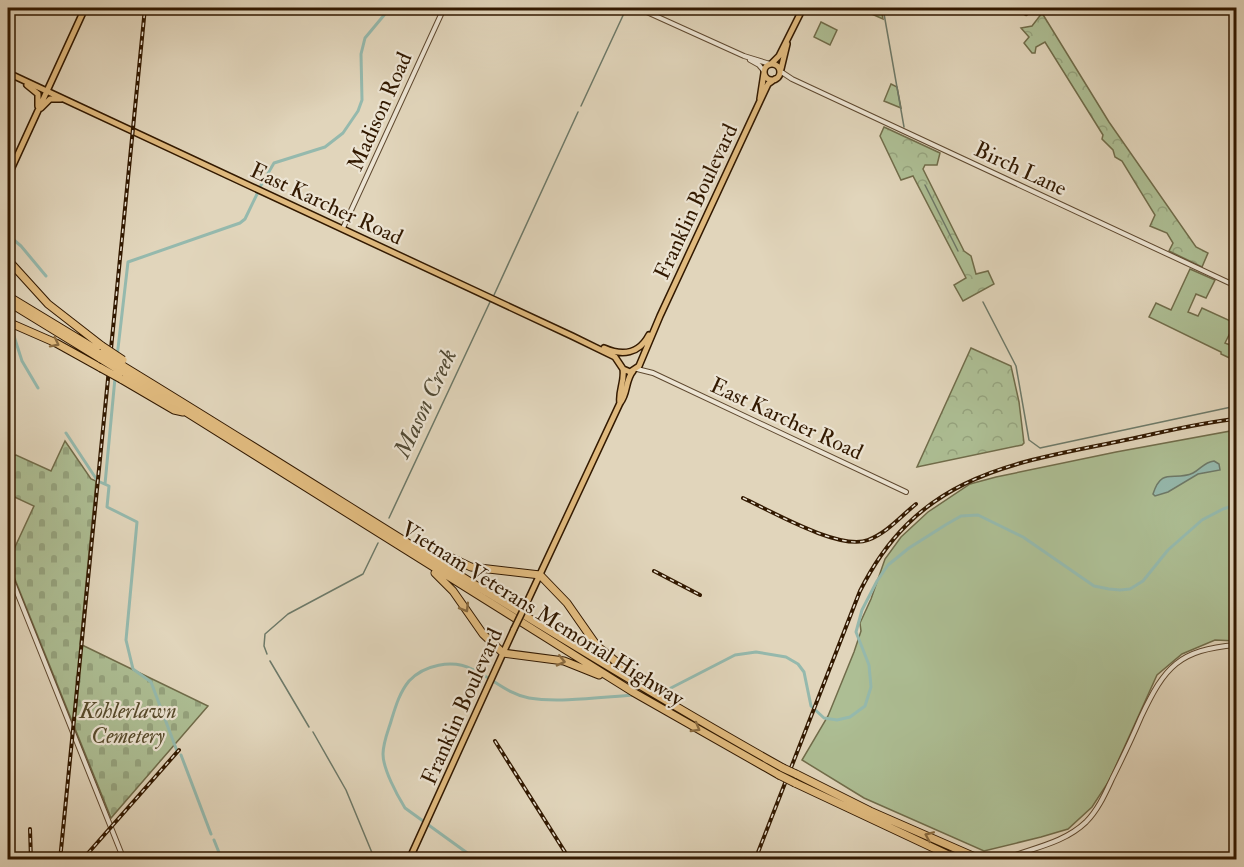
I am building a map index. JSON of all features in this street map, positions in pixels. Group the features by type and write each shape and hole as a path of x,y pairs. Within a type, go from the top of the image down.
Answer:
{"highway":[{"path":"8,260 11,267 48,304 122,369"},
{"path":"8,296 102,352 122,369"},
{"path":"8,302 71,341 102,352"},
{"path":"8,321 56,343 101,368 122,369"},
{"name":"Vietnam Veterans Memorial Highway","path":"122,369 146,380 411,546 650,688 781,771 795,783 959,860"},
{"name":"Vietnam Veterans Memorial Highway","path":"122,369 633,692 781,771 796,774 870,811 982,860"},
{"path":"374,530 438,575 463,604 483,634 503,653 564,661 603,676 633,692"},
{"path":"411,546 437,551 471,567 540,575 567,603 597,646 650,688"}],"main road":[{"path":"8,176 85,8"},
{"path":"787,42 780,71 775,79 768,78 764,72 766,66 777,59 803,8"},
{"path":"771,64 776,65 780,71"},
{"name":"Franklin Boulevard","path":"760,101 764,72"},
{"path":"10,75 31,87 38,94 38,112"},
{"name":"East Karcher Road","path":"10,75 593,345"},
{"name":"Franklin Boulevard","path":"640,362 768,84 775,79"},
{"path":"38,112 50,99 64,99"},
{"name":"Franklin Boulevard","path":"629,352 642,345 660,316"},
{"path":"593,345 612,352 629,352 637,355 640,362 635,370 628,372 619,362 593,345"},
{"path":"619,362 621,357 629,352"},
{"name":"Franklin Boulevard","path":"620,403 624,380 622,368"},
{"name":"Franklin Boulevard","path":"409,860 514,629 623,400 629,376 635,370"}],"street":[{"name":"Madison Road","path":"343,228 444,8"},
{"path":"638,8 744,56 759,65 764,72"},
{"path":"1019,8 1024,14"},
{"path":"744,56 771,64"},
{"name":"Birch Lane","path":"780,71 792,79 1236,286"},
{"name":"Birch Lane","path":"775,79 792,79"},
{"path":"640,362 653,373"},
{"path":"635,370 653,373"},
{"name":"East Karcher Road","path":"653,373 906,492"},
{"path":"8,570 124,860"},
{"path":"1002,860 1058,841 1087,821 1103,798 1154,689 1166,672 1180,660 1199,651 1236,645"}],"green space":[{"path":"858,8 881,8 883,19"},
{"path":"1042,13 1109,122 1196,247 1208,253 1202,267 1169,251 1173,243 1167,233 1150,226 1155,215 1122,161 1115,157 1113,150 1102,139 1103,135 1045,42 1036,47 1035,53 1032,53 1024,43 1029,37 1021,28 1032,26"},
{"path":"821,22 837,30 830,45 814,37"},
{"path":"891,84 897,87 901,108 884,101"},
{"path":"884,127 940,153 937,165 925,165 923,169 964,251 971,256 976,274 988,271 994,284 963,301 954,285 966,278 913,176 901,180 880,136"},
{"path":"1190,269 1215,280 1206,298 1196,294 1188,312 1198,316 1202,308 1235,323 1225,343 1235,347 1236,344 1236,361 1149,317 1156,303 1171,310"},
{"path":"971,348 1011,366 1019,402 1024,443 917,467"},
{"path":"1236,430 1236,641 1215,640 1182,654 1157,675 1109,781 1092,807 1068,829 984,851 864,798 802,760 828,716 854,652 861,631 860,623 885,559 901,537 928,512 970,484 996,477"},
{"name":"Kohlerlawn Cemetery","path":"65,441 91,479 96,481 80,644 208,706 111,818 8,562 34,506 8,494 8,469 13,456 16,455 51,471"}],"water":[{"path":"1214,461 1219,464 1220,470 1198,474 1168,492 1155,496 1153,494 1160,480 1165,477 1186,475"}],"waterway":[{"path":"260,187 274,163 325,147 343,133 358,111 362,100 361,54 365,38 390,8"},
{"path":"883,8 904,127"},
{"name":"Mason Creek","path":"581,106 626,9"},
{"name":"Mason Creek","path":"494,295 578,112"},
{"path":"925,185 958,251"},
{"path":"117,357 128,262 240,223 245,219 258,192"},
{"path":"8,235 21,246 46,276"},
{"name":"Mason Creek","path":"389,518 490,302"},
{"path":"983,302 1016,366 1029,440 1040,448 1236,406"},
{"path":"12,330 22,361 38,388"},
{"path":"105,484 115,378"},
{"path":"66,433 97,480"},
{"path":"100,482 109,486 107,507 137,522 126,640 133,669 151,682 177,751"},
{"path":"640,694 667,690 735,655 756,652 786,657 798,664 804,672 811,706 824,718 837,720 850,717 865,706 871,687 869,665 856,632 862,610 877,581 888,565 909,548 961,516 978,515 1023,537 1094,586 1120,590 1130,589 1143,581 1168,550 1202,520 1236,505"},
{"name":"Mason Creek","path":"267,654 264,646 265,634 288,614 363,574 378,543"},
{"name":"Mason Creek","path":"270,661 309,727"},
{"path":"477,860 405,808 388,774 383,754 384,745 397,703 409,681 415,675 430,668 456,664 472,669 514,693 529,698 567,700 634,695"},
{"name":"Mason Creek","path":"313,732 346,790 375,860"},
{"path":"181,755 211,834"},
{"path":"214,840 222,860"}],"railway":[{"path":"60,860 145,8"},
{"path":"755,860 860,591 882,553 908,524 936,500 967,483 1001,469 1075,450 1236,419"},
{"path":"743,498 806,528 841,540 856,542 868,540 881,533 916,504"},
{"path":"654,571 700,595"},
{"path":"495,741 570,860"},
{"path":"82,860 179,750"},
{"path":"30,829 31,860"}]}
